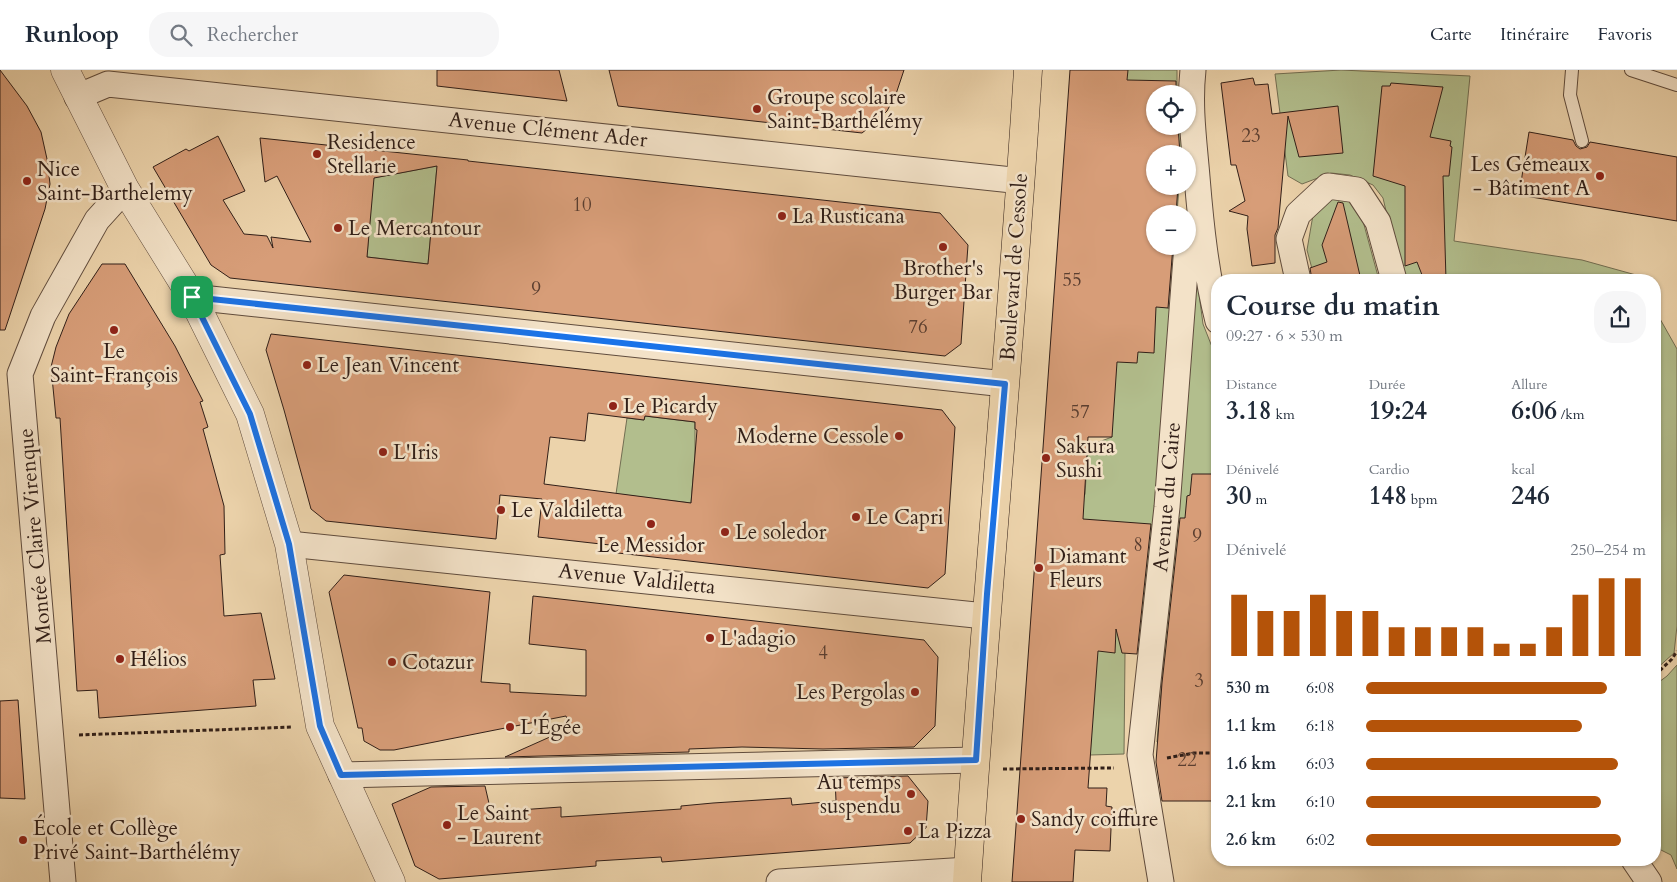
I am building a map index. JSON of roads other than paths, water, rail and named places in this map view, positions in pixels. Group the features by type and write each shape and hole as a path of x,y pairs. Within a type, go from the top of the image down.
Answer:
{"main road":[{"name":"Boulevard de Cessole","path":"968,876 985,616 1021,181 1028,70"}],"street":[{"path":"64,70 126,189 192,297 250,414 289,544 320,726 391,882"},
{"path":"1193,70 1191,112 1203,239 1211,296"},
{"name":"Avenue Clément Ader","path":"77,97 108,84 1021,181"},
{"path":"1297,274 1289,240 1298,214 1328,186 1357,190 1378,222 1392,274"},
{"name":"Montée Claire Virenque","path":"64,882 20,374 43,316 97,220 126,189"},
{"name":"Avenue du Caire","path":"1161,882 1140,755 1167,506 1186,258 1192,244 1203,239"},
{"path":"192,297 1005,384"},
{"name":"Avenue Valdiletta","path":"289,544 985,616"},
{"path":"341,775 976,765"},
{"path":"1638,866 1649,882"},
{"path":"779,882 968,876"}],"lane":[{"path":"1572,70 1570,95 1582,141"},
{"path":"1631,70 1677,85"}],"place":[{"name":"Groupe scolaire Saint-Barthélémy","path":"757,109"},
{"name":"Residence Stellarie","path":"317,154"},
{"name":"Les Gémeaux - Bâtiment A","path":"1600,176"},
{"name":"Nice Saint-Barthelemy","path":"27,181"},
{"name":"La Rusticana","path":"782,216"},
{"name":"Le Mercantour","path":"338,228"},
{"name":"Brother's Burger Bar","path":"943,247"},
{"name":"Le Saint-François","path":"114,330"},
{"name":"Le Jean Vincent","path":"307,365"},
{"name":"Le Picardy","path":"613,406"},
{"name":"Moderne Cessole","path":"899,436"},
{"name":"L'Iris","path":"383,452"},
{"name":"Sakura Sushi","path":"1046,458"},
{"name":"Le Valdiletta","path":"501,510"},
{"name":"Le Capri","path":"856,517"},
{"name":"Le Messidor","path":"651,524"},
{"name":"Le soledor","path":"725,532"},
{"name":"Diamant Fleurs","path":"1039,568"},
{"name":"L'adagio","path":"710,638"},
{"name":"Hélios","path":"120,659"},
{"name":"Cotazur","path":"392,662"},
{"name":"Les Pergolas","path":"915,692"},
{"name":"L'Égée","path":"510,727"},
{"name":"Au temps suspendu","path":"911,794"},
{"name":"Sandy coiffure","path":"1021,819"},
{"name":"Le Saint - Laurent","path":"447,825"},
{"name":"La Pizza","path":"908,831"},
{"name":"École et Collège Privé Saint-Barthélémy","path":"23,840"}]}
